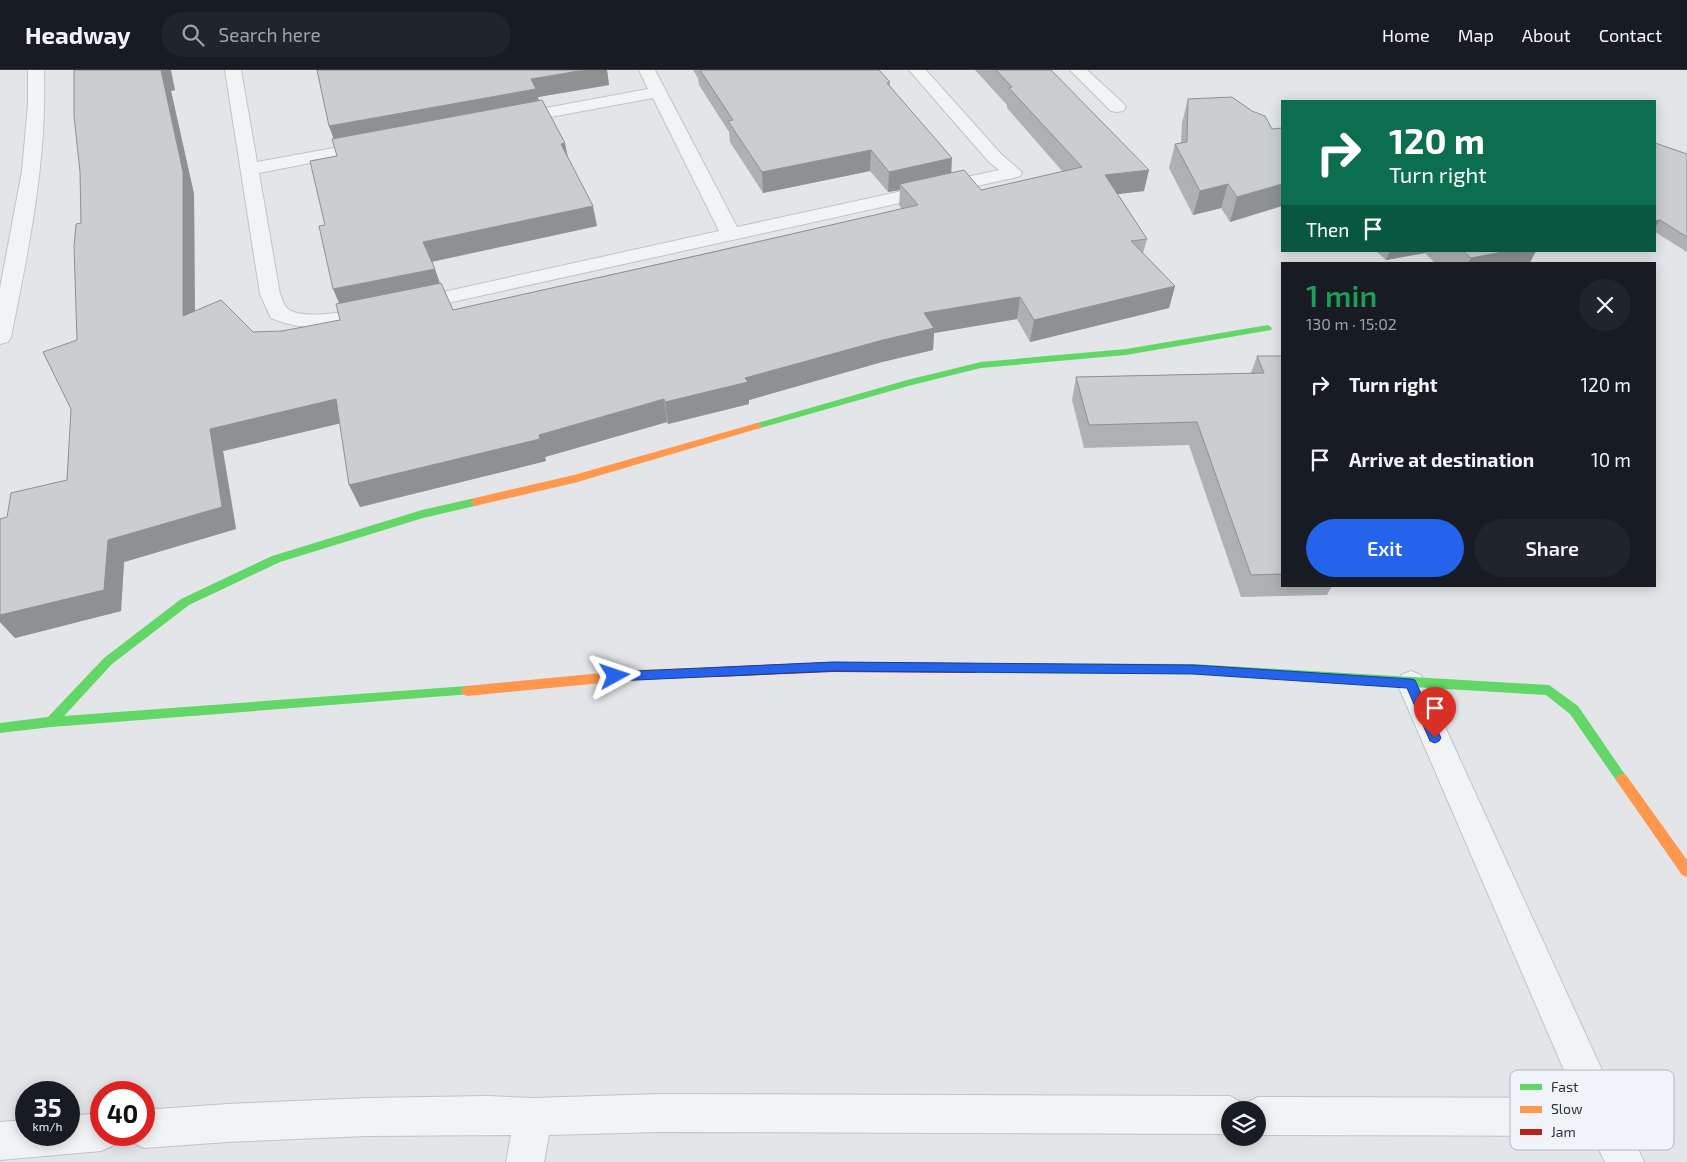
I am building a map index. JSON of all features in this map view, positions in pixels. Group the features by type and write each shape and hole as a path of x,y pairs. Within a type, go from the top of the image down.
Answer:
{"street":[{"path":"0,337 32,176 37,90 36,70"},
{"path":"233,70 270,294 279,313 294,320 335,320 366,315 1013,172 995,158 917,70"},
{"path":"647,70 731,235"},
{"path":"1078,70 1117,107"},
{"path":"493,123 658,92"},
{"path":"249,169 386,143"},
{"path":"51,722 108,662 184,602 276,559 422,514 574,479 910,382 972,367 1126,352 1268,328"},
{"path":"0,728 51,722 449,693 633,675 833,666 1193,670 1411,684 1549,690 1574,710 1687,871"},
{"path":"1411,684 1582,1070"},
{"path":"155,1128 367,1117 488,1115 533,1117 662,1113 1221,1116"},
{"path":"1266,1116 1510,1117"},
{"path":"525,1162 533,1117"},
{"path":"0,1141 15,1140"},
{"path":"1619,1150 1625,1162"}],"building":[{"path":"74,70 161,70 183,172 183,316 221,300 253,332 282,331 340,320 336,304 441,283 453,310 709,253 918,205 900,184 964,170 981,190 1082,167 1009,88 1012,87 996,70 1051,70 1149,170 1105,175 1147,239 1131,241 1175,286 1034,320 1020,297 924,313 934,328 745,378 748,382 665,402 664,399 539,435 540,439 349,485 336,399 210,429 222,507 108,540 104,590 0,615 0,519 7,517 11,493 67,480 71,409 43,352 77,340 74,247 76,224 81,223 80,172 74,116"},
{"path":"317,70 585,70 531,79 536,89 329,126"},
{"path":"700,70 879,70 890,82 887,83 952,158 889,172 871,150 762,172 728,121 733,120"},
{"path":"1232,97 1252,111 1265,116 1272,129 1281,128 1281,184 1237,197 1228,184 1200,191 1175,144 1187,142 1188,99"},
{"path":"542,100 565,143 561,144 593,206 423,242 435,269 333,289 319,226 325,225 310,161 337,156 332,139"},
{"path":"1656,143 1687,154 1687,237 1660,220 1656,221"},
{"path":"1464,252 1503,252 1471,258"},
{"path":"1257,356 1281,356 1281,574 1251,575 1197,422 1089,425 1076,377 1264,373"}],"traffic: fast":[{"path":"757,426 910,382 981,365 1126,352 1268,328"},
{"path":"51,722 108,661 185,602 276,559 422,514 475,502"},
{"path":"974,668 1193,669 1549,690 1574,710 1622,779"},
{"path":"0,728 51,722 467,691"}],"traffic: slow":[{"path":"475,502 574,479 757,426"},
{"path":"467,691 633,675 718,672"},
{"path":"1622,779 1687,871"}],"traffic: jam":[{"path":"718,672 833,667 974,668"}],"route":[{"path":"615,676 833,666 1193,670 1411,684 1435,738"}]}
